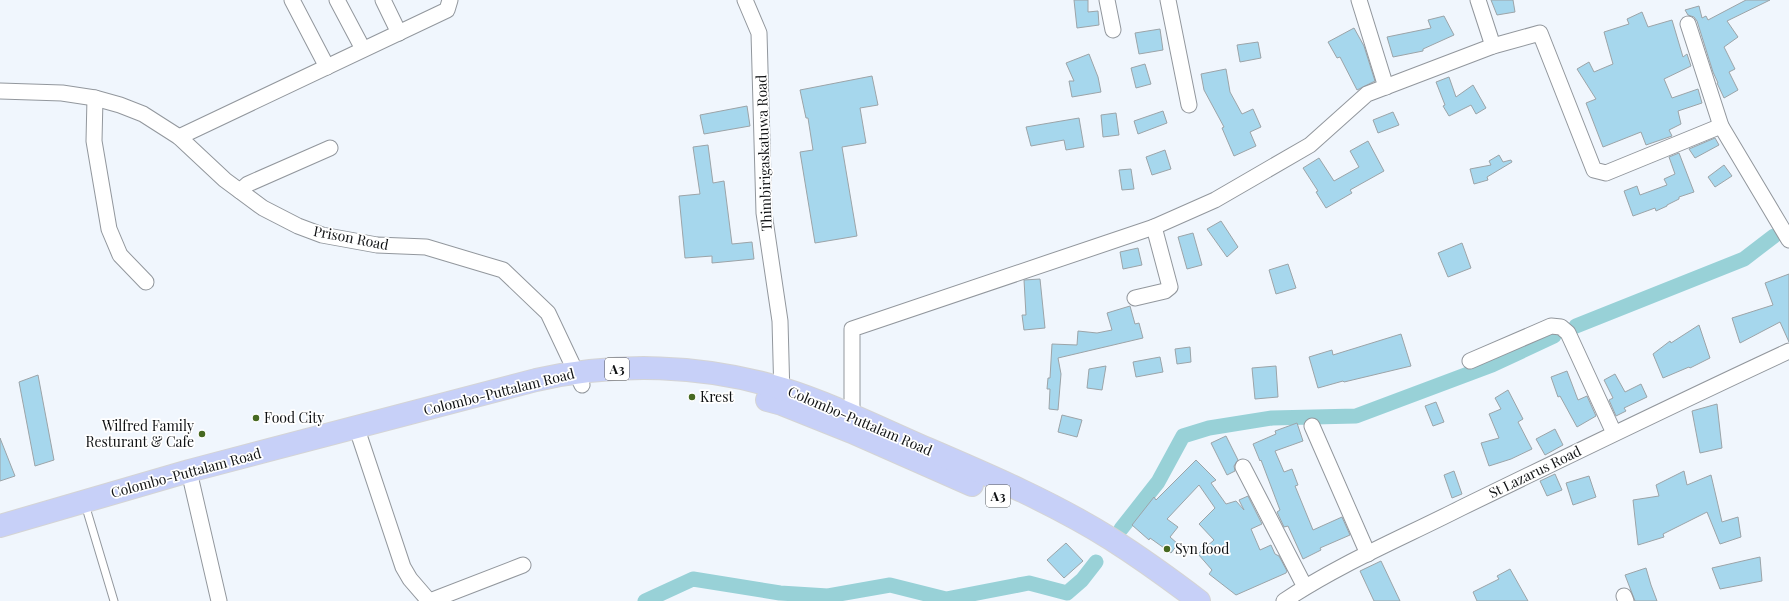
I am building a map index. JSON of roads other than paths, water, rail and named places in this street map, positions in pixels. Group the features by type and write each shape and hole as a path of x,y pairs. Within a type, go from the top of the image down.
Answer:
{"highway":[{"name":"Colombo-Puttalam Road","path":"0,538 87,510 191,480 484,407 579,378"},
{"name":"Colombo-Puttalam Road","path":"0,526 189,471 536,380 579,378 602,382 640,381 695,385 746,394 782,396 999,480 1060,510 1109,538 1199,601"},
{"name":"Colombo-Puttalam Road","path":"852,424 1054,522 1117,560 1161,590 1174,601"}],"street":[{"path":"292,0 327,67"},
{"path":"337,0 363,49"},
{"path":"383,0 399,33"},
{"path":"179,137 447,10 450,0"},
{"name":"Thimbirigaskatuwa Road","path":"745,0 759,33 764,213 780,321 782,396"},
{"path":"1107,0 1113,30"},
{"path":"1168,0 1190,104"},
{"path":"1359,0 1386,87"},
{"path":"1478,0 1493,46"},
{"path":"1688,24 1721,126 1789,240"},
{"path":"852,424 852,329 1154,227 1215,200 1310,145 1367,94 1493,46 1540,33 1594,170 1606,173 1721,126"},
{"name":"Prison Road","path":"0,91 62,93 95,98 120,105 143,114 179,137 225,180 263,208 298,226 322,235 377,245 426,247 503,270 548,313 579,378"},
{"path":"95,98 94,141 109,229 120,255 146,282"},
{"path":"240,191 248,184 330,148"},
{"path":"1135,298 1165,291 1170,287 1154,227"},
{"path":"1470,361 1551,326 1561,327 1568,333 1614,433"},
{"name":"St Lazarus Road","path":"1284,601 1305,587 1368,554 1614,433 1789,351"},
{"path":"1312,426 1368,554"},
{"path":"360,438 403,567 410,579 430,601 523,565"},
{"path":"1243,467 1305,587"},
{"path":"191,480 220,601"}],"lane":[{"path":"87,510 114,601"}],"waterway":[{"path":"1576,326 1744,259 1774,236"},
{"path":"1121,529 1158,482 1183,436 1209,428 1272,418 1356,416 1492,365 1554,336"},
{"path":"645,601 693,579 780,593 828,596 890,585 946,599 1029,583 1067,593 1082,580 1096,562"}],"place":[{"name":"Krest","path":"692,397"},
{"name":"Food City","path":"256,418"},
{"name":"Wilfred Family Resturant & Cafe","path":"202,434"},
{"name":"Syn food","path":"1167,549"}]}
